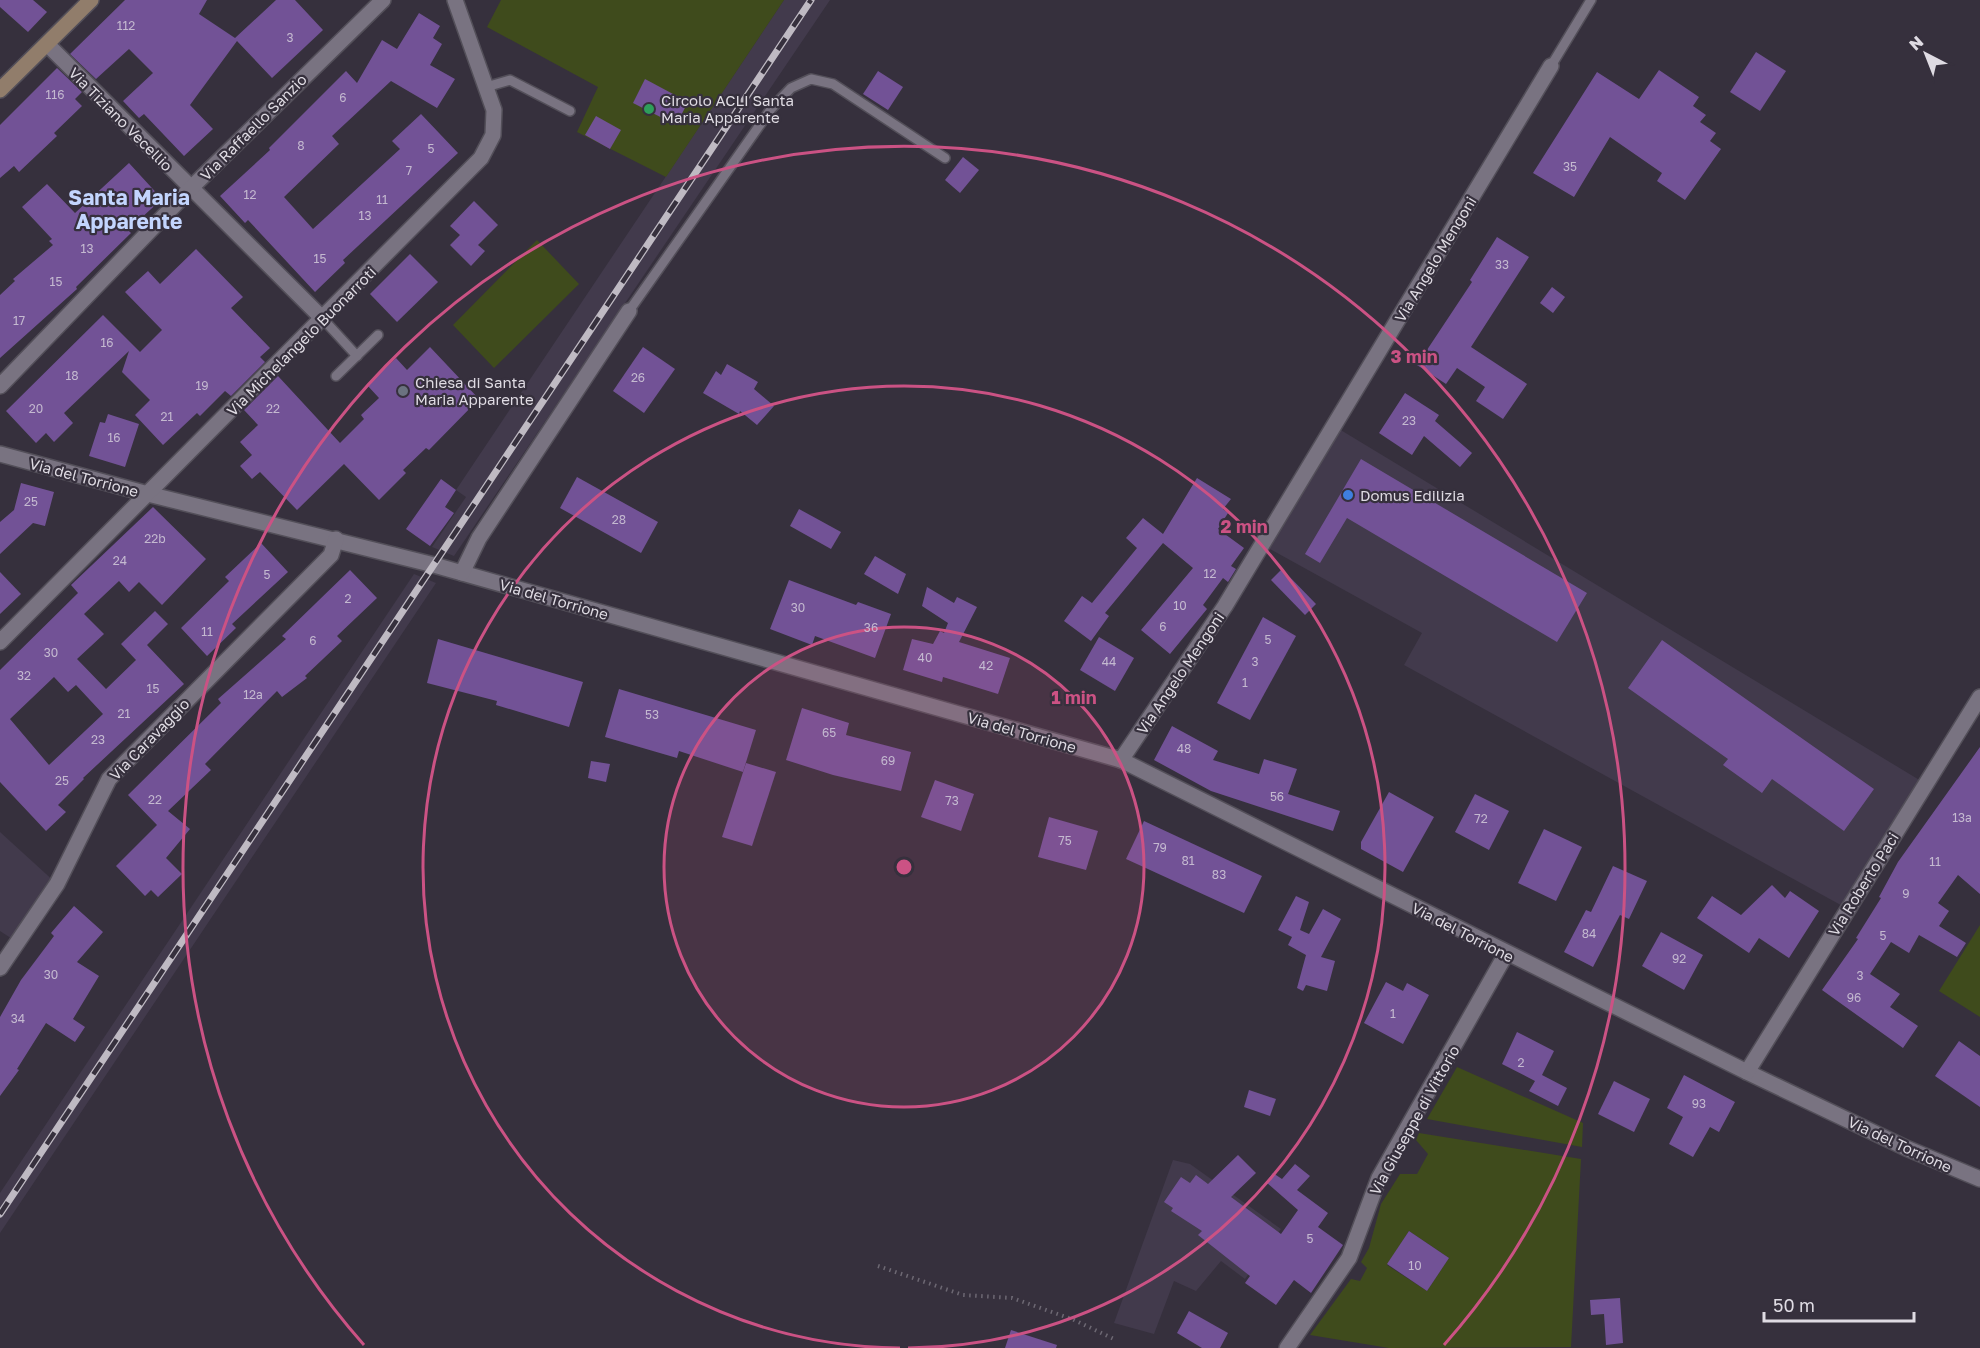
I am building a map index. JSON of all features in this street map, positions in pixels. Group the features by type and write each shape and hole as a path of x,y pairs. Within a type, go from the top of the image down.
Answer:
{"main road":[{"path":"0,90 91,0"}],"street":[{"name":"Via Raffaello Sanzio","path":"0,386 191,188 383,0"},
{"name":"Via Michelangelo Buonarroti","path":"0,642 481,158 493,135 494,110 455,0"},
{"name":"Via Tiziano Vecellio","path":"48,45 323,319"},
{"name":"Via Angelo Mengoni","path":"1121,760 1225,606 1551,66"},
{"path":"462,573 480,538 629,311"},
{"name":"Via del Torrione","path":"0,454 148,494 336,539 462,573 1121,760 1506,954 1747,1072 1906,1148 1980,1179"},
{"name":"Via Caravaggio","path":"0,968 57,884 109,779 332,555 336,539"},
{"name":"Via Roberto Paci","path":"1747,1072 1980,697"},
{"name":"Via Giuseppe di Vittorio","path":"1287,1348 1349,1258 1379,1178 1506,954"}],"lane":[{"name":"Via Angelo Mengoni","path":"1551,66 1591,0"},
{"path":"629,311 749,138 791,88 811,79 832,84 945,158"},
{"path":"486,87 510,80 570,111"},
{"path":"323,319 357,356"},
{"path":"336,376 378,335"}],"path":[{"path":"878,1266 963,1295 1012,1298 1072,1320 1116,1340"}],"shaded area":[{"path":"784,0 830,0 454,556 432,547 466,497 456,490"},
{"path":"1339,429 1926,784 1848,909 1404,665 1422,633 1268,548"},
{"path":"414,574 436,583 0,1233 0,1193"},
{"path":"0,832 57,884 17,942 0,931"},
{"path":"1173,1160 1190,1164 1281,1229 1245,1279 1221,1261 1196,1291 1174,1281 1154,1334 1114,1323"}],"green space":[{"name":"Circolo ACLI Santa Maria Apparente","path":"501,0 784,0 666,177 577,132 598,87 487,27"},
{"path":"537,240 579,284 494,368 453,325"},
{"path":"1980,925 1980,1017 1939,991"},
{"path":"1457,1067 1583,1123 1582,1147 1427,1119"},
{"path":"1419,1133 1581,1159 1571,1347 1389,1348 1310,1335 1351,1279 1360,1281 1367,1268 1361,1262 1369,1248 1381,1204 1400,1174 1417,1174 1428,1154 1416,1140","holes":["1409,1231 1449,1258 1427,1291 1387,1265"]}],"building":[{"path":"0,0 33,0 47,12 28,32 0,7"},
{"path":"125,0 207,0 199,14 235,38 276,0 295,0 323,30 272,78 237,41 190,105 213,129 184,156 144,114 139,118 123,101 153,73 129,49 96,79 70,54"},
{"path":"419,13 440,26 433,38 442,44 430,65 455,79 437,108 391,81 332,136 339,144 284,197 313,229 400,149 392,141 421,114 458,153 343,260 345,263 315,292 248,220 245,223 220,196 270,150 269,148 346,71 357,83 382,40 397,49"},
{"path":"1756,52 1786,71 1760,111 1730,92"},
{"path":"57,68 82,92 75,99 82,106 54,133 57,136 19,172 14,166 0,178 0,125"},
{"path":"1659,70 1699,97 1693,106 1706,115 1700,122 1716,133 1710,141 1721,149 1685,200 1657,181 1662,173 1610,137 1574,197 1533,173 1597,72 1639,99"},
{"path":"878,71 903,87 888,110 863,94"},
{"path":"645,79 688,102 676,125 633,103"},
{"path":"596,116 621,130 610,149 585,135"},
{"path":"963,157 979,170 960,193 945,180"},
{"path":"129,163 162,199 128,230 131,233 76,287 77,289 0,358 0,295 15,281 13,279 53,245 49,241 52,239 22,207 47,184 75,213"},
{"path":"474,201 498,225 478,245 485,251 471,266 450,245 460,235 450,226"},
{"path":"1497,237 1529,257 1471,347 1527,384 1503,419 1476,401 1485,387 1457,368 1446,384 1417,365 1472,282 1470,280"},
{"path":"196,249 243,297 231,308 270,348 260,357 265,362 231,396 225,391 200,416 197,413 163,445 135,415 150,400 122,372 129,351 64,413 73,423 54,442 46,433 36,443 6,411 103,315 140,352 162,330 125,292 148,271 160,284"},
{"path":"410,254 438,282 397,322 370,294"},
{"path":"1552,287 1565,297 1553,313 1540,303"},
{"path":"430,347 479,399 429,450 426,448 403,470 406,473 379,500 344,464 297,510 260,472 252,479 240,466 252,455 240,442 258,425 244,410 278,376 340,443 364,419 361,415 379,398 367,385 396,358 407,370"},
{"path":"643,347 675,369 644,413 613,391"},
{"path":"727,364 758,382 754,389 774,406 757,425 740,411 739,414 703,393 716,371 721,375"},
{"path":"1405,393 1439,415 1435,421 1472,453 1460,467 1424,436 1412,455 1379,433"},
{"path":"108,414 139,424 125,467 89,456 100,422 105,423"},
{"path":"1361,459 1587,593 1557,642 1347,518 1320,563 1305,554"},
{"path":"577,477 658,522 641,553 560,508"},
{"path":"1197,478 1231,499 1223,509 1228,513 1218,529 1244,548 1231,566 1236,569 1228,582 1223,578 1203,605 1207,609 1170,654 1141,630 1193,568 1163,543 1105,613 1109,616 1091,641 1064,621 1082,596 1092,603 1137,548 1126,538 1143,518 1163,534"},
{"path":"441,479 456,490 445,507 454,513 430,546 406,529"},
{"path":"21,483 54,492 45,526 33,523 0,554 0,522 14,510"},
{"path":"153,507 206,559 162,605 139,582 129,592 119,581 84,614 104,634 77,659 106,689 136,660 121,644 155,611 168,624 147,645 184,684 83,778 58,805 66,812 46,831 0,782 0,670 78,593 71,585","holes":["54,677 68,692 76,685 103,714 49,765 10,719"]},
{"path":"799,509 841,532 831,549 790,526"},
{"path":"261,543 288,572 232,624 236,628 207,656 181,628 229,581 225,577"},
{"path":"875,556 906,574 898,594 864,574"},
{"path":"1282,569 1316,604 1305,615 1271,580"},
{"path":"350,570 377,598 337,636 342,641 305,676 307,678 282,697 277,691 205,764 211,770 168,811 190,829 166,858 182,874 158,897 151,890 145,896 116,866 157,825 128,795 221,703 218,699 286,639 282,636"},
{"path":"0,572 21,594 0,614"},
{"path":"789,580 856,605 858,602 891,614 875,658 815,636 812,645 770,629"},
{"path":"927,587 954,603 957,597 977,607 959,642 1010,658 998,694 943,677 942,682 903,670 912,639 933,644 940,631 944,633 948,623 922,606"},
{"path":"1263,617 1296,636 1250,720 1217,703"},
{"path":"1099,637 1134,658 1115,691 1080,670"},
{"path":"438,639 583,682 569,727 496,705 497,701 427,683"},
{"path":"1662,640 1874,789 1844,831 1772,779 1762,793 1723,765 1728,759 1628,688"},
{"path":"619,689 756,730 743,772 679,751 677,758 605,737"},
{"path":"802,708 849,723 846,735 911,752 901,791 833,775 786,760"},
{"path":"1172,726 1218,751 1213,760 1259,774 1264,759 1297,769 1288,794 1340,811 1333,831 1211,791 1154,760"},
{"path":"1980,747 1980,894 1958,875 1938,903 1949,911 1939,926 1966,943 1957,957 1919,935 1909,953 1891,942 1870,974 1900,994 1890,1007 1918,1026 1903,1048 1822,990 1858,939 1856,938 1881,898 1879,897 1898,862"},
{"path":"591,761 610,764 606,782 588,778"},
{"path":"746,763 776,772 752,846 722,837"},
{"path":"935,780 974,794 961,831 921,817"},
{"path":"1389,792 1434,817 1403,872 1361,849 1361,842"},
{"path":"1475,794 1509,811 1489,850 1455,832"},
{"path":"1049,817 1098,831 1086,870 1038,857"},
{"path":"1144,821 1262,876 1244,913 1126,859"},
{"path":"1544,829 1582,847 1556,901 1518,883"},
{"path":"1613,866 1647,881 1629,919 1620,915 1593,967 1564,952 1586,910 1591,912"},
{"path":"1772,885 1785,898 1790,891 1819,911 1789,958 1759,938 1749,953 1697,918 1712,896 1741,915"},
{"path":"1296,896 1309,902 1300,930 1309,934 1323,909 1341,919 1321,957 1335,961 1327,991 1306,985 1303,991 1297,988 1306,955 1288,945 1292,937 1278,930"},
{"path":"74,906 103,932 77,962 99,976 73,1019 85,1027 75,1042 46,1023 17,1069 19,1070 0,1096 0,1017 21,980 54,936 51,933"},
{"path":"1661,932 1703,955 1684,990 1642,966"},
{"path":"1386,982 1403,991 1407,983 1429,995 1403,1044 1364,1023"},
{"path":"1517,1032 1554,1051 1542,1075 1567,1088 1558,1106 1529,1091 1535,1081 1502,1064"},
{"path":"1959,1041 1980,1056 1980,1107 1935,1076"},
{"path":"1684,1075 1735,1102 1719,1132 1710,1127 1693,1157 1669,1144 1683,1117 1667,1108"},
{"path":"1614,1081 1650,1099 1634,1132 1598,1114"},
{"path":"1249,1090 1276,1099 1270,1116 1244,1107"},
{"path":"1238,1155 1256,1173 1231,1197 1281,1234 1298,1210 1266,1182 1273,1173 1282,1179 1295,1164 1310,1176 1297,1190 1328,1213 1318,1227 1343,1245 1311,1293 1294,1280 1276,1305 1245,1283 1250,1276 1198,1235 1202,1231 1171,1211 1173,1208 1164,1202 1181,1177 1190,1183 1196,1175 1208,1184"},
{"path":"1409,1231 1449,1258 1427,1291 1387,1264"},
{"path":"1620,1298 1623,1343 1606,1345 1604,1314 1591,1315 1590,1300"},
{"path":"1189,1311 1228,1333 1220,1348 1202,1348 1177,1333"},
{"path":"1011,1330 1057,1345 1056,1348 1005,1348"}],"railway":[{"path":"0,1214 811,0"}],"place":[{"name":"Circolo ACLI Santa Maria Apparente","path":"649,109"},
{"name":"Chiesa di Santa Maria Apparente","path":"403,391"},
{"name":"Domus Edilizia","path":"1348,495"}],"district":[{"name":"Santa Maria Apparente","path":"129,209"}]}
